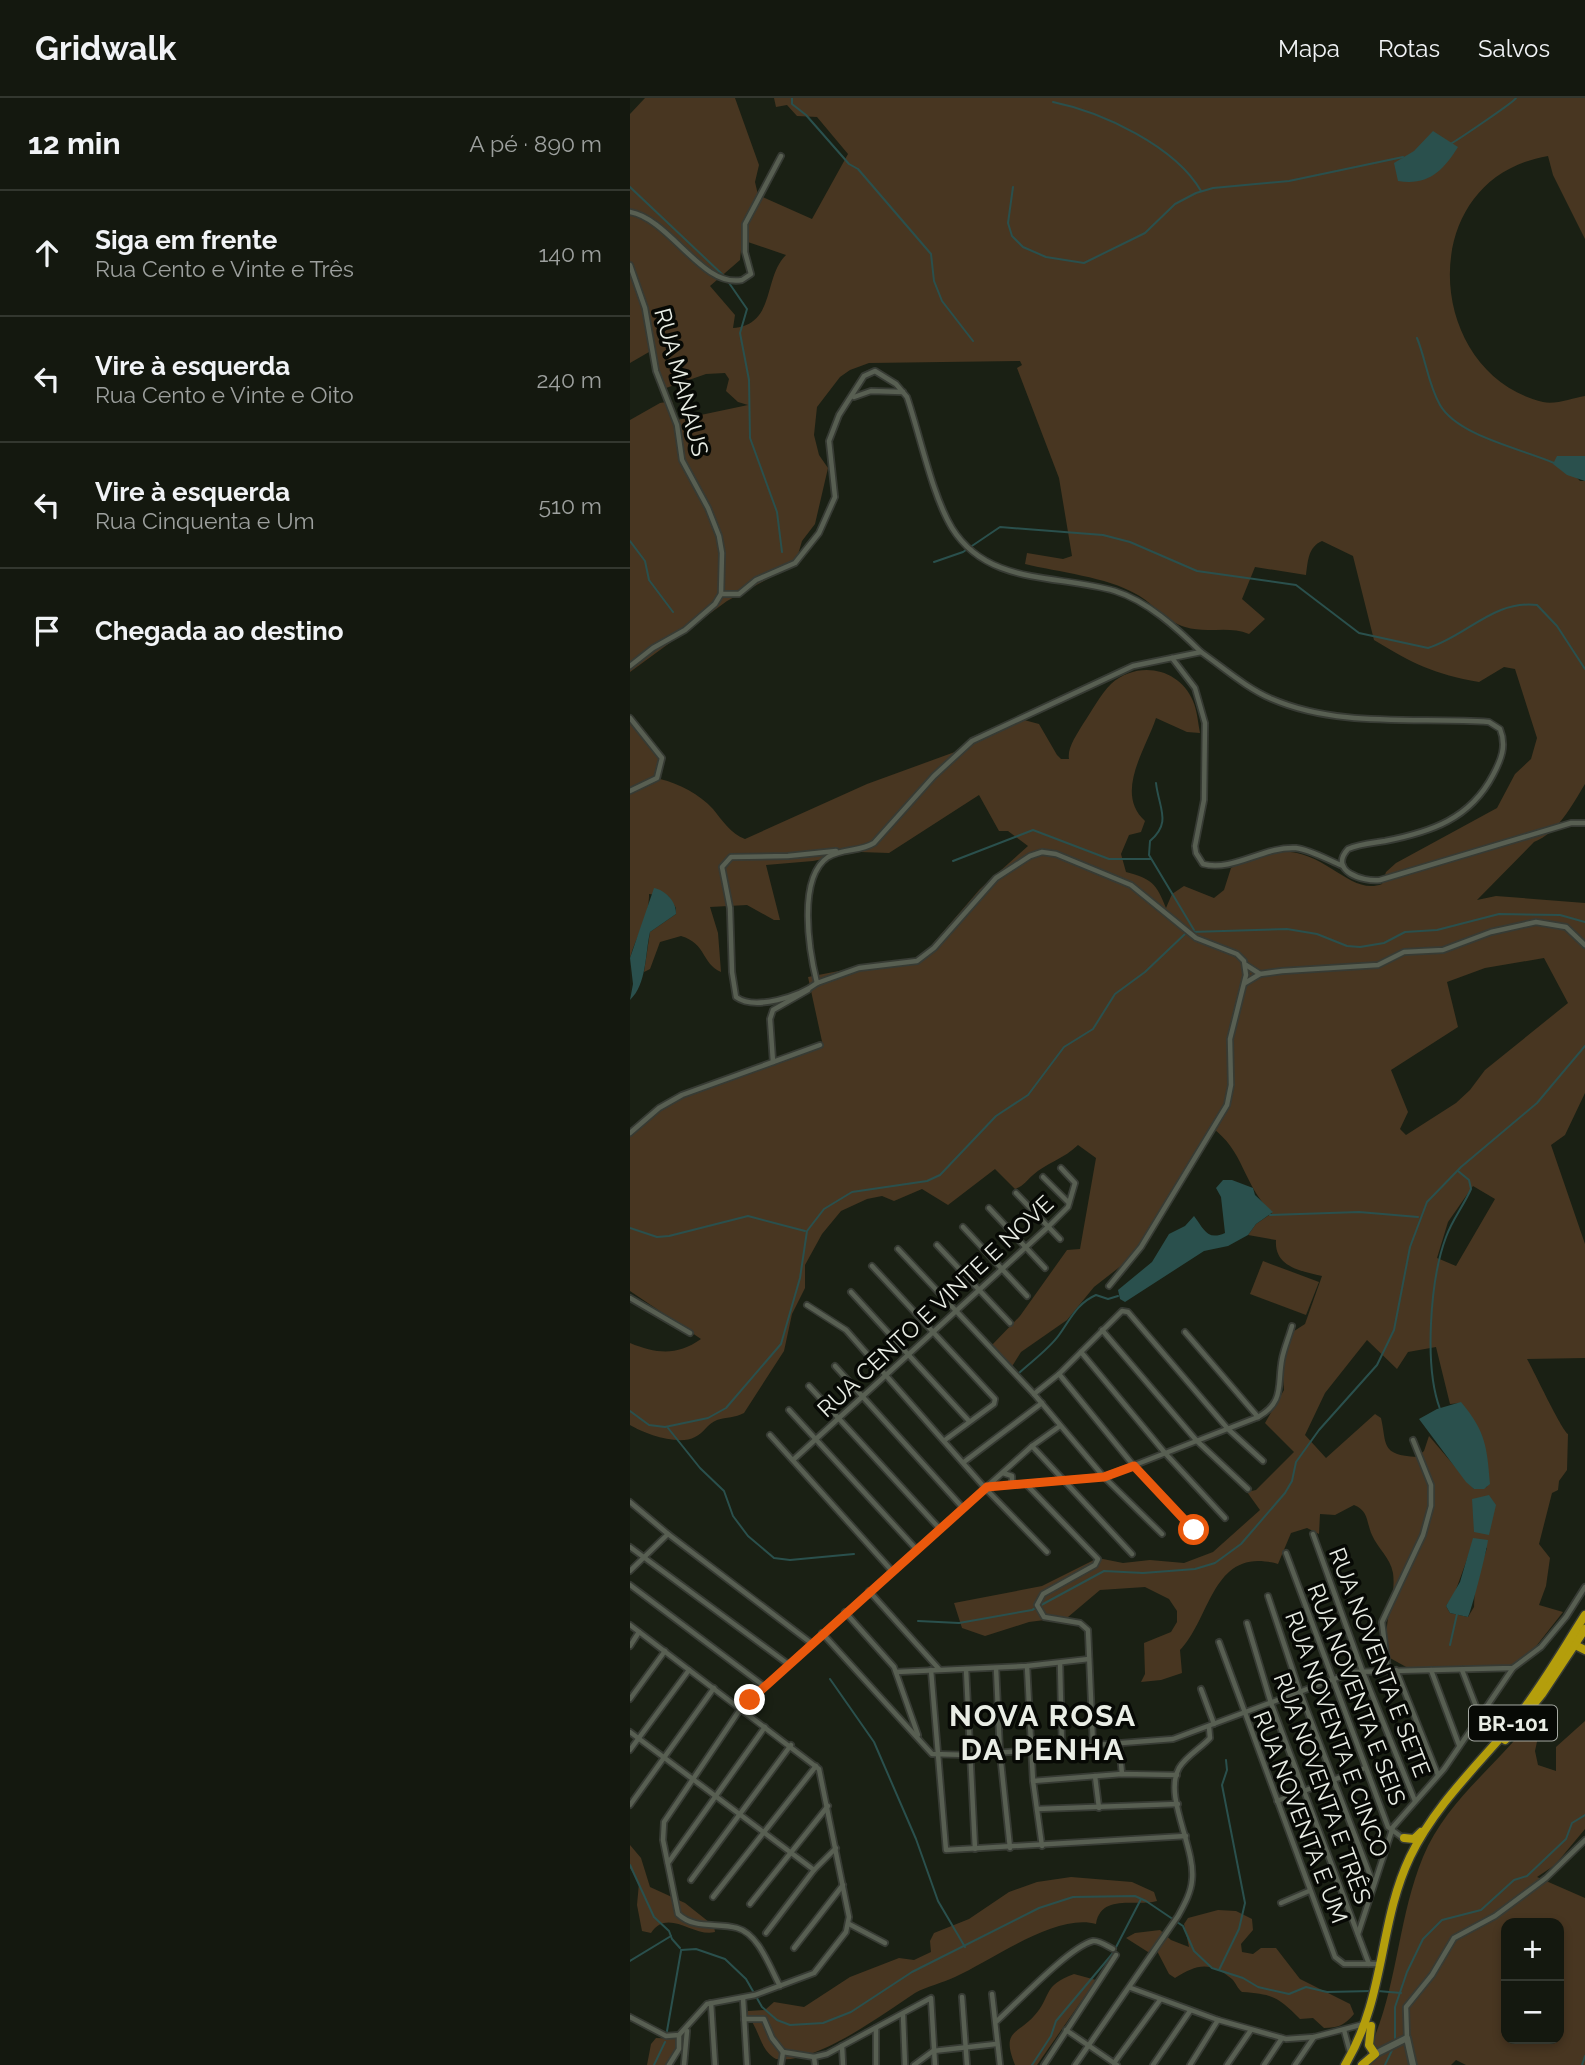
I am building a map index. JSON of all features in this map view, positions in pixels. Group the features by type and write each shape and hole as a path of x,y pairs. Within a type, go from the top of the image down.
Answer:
{"highway":[{"name":"BR-101","path":"1369,2024 1407,1866 1430,1822 1538,1690 1585,1615"},
{"name":"BR-101","path":"1345,2065 1351,2061 1369,2024 1404,1890 1421,1845 1447,1806 1520,1724 1585,1629"},
{"path":"1573,1634 1575,1645 1585,1650"},
{"path":"1404,1839 1414,1839 1430,1822"},
{"path":"1404,1839 1409,1847 1407,1866"},
{"path":"1362,2065 1376,2054 1370,2048 1369,2024"}],"street":[{"path":"630,212 642,214 658,225 705,267 722,277 743,280 751,274 745,252 745,224 780,156"},
{"name":"RUA MANAUS","path":"630,265 645,308 656,371 677,425 682,460 719,536 721,594"},
{"path":"630,666 685,630 716,604 721,594 739,594 756,580 794,563 820,533 835,497 829,441 842,411 864,376 871,372 879,373 905,393 944,513 970,551 1001,569 1127,596 1172,625 1201,652 1254,690 1293,707 1347,717 1489,722 1500,729 1504,741 1500,760 1486,789 1465,811 1447,824 1418,834 1348,849 1342,858 1343,866"},
{"path":"853,397 871,391 905,393"},
{"path":"811,988 757,1002 747,1003 737,997 732,972 730,908 722,867 731,857 788,856 867,848 933,776 972,741 1133,666 1201,652"},
{"path":"1171,657 1195,688 1205,723 1204,800 1195,846 1198,860 1203,864 1220,866 1255,854 1292,848 1343,866 1352,876 1361,880 1380,880 1571,823 1585,823"},
{"path":"630,718 658,749 662,758 657,778 630,791"},
{"path":"817,982 811,948 811,882 821,863 840,850"},
{"path":"773,1062 770,1019 773,1010 817,982 859,968 917,961 943,939 996,878 1030,856 1042,852 1073,860 1131,885 1202,942 1237,954 1260,974"},
{"path":"1244,983 1260,974 1378,965 1404,952 1443,950 1491,932 1536,922 1566,927 1585,946"},
{"path":"1109,1286 1137,1253 1221,1118 1229,1097 1230,1039 1246,964"},
{"path":"630,1133 659,1108 682,1095 820,1045"},
{"name":"RUA CENTO E VINTE E NOVE","path":"793,1460 841,1419 1048,1227 1070,1203 1075,1184 1061,1168"},
{"path":"1043,1177 1070,1203"},
{"path":"1016,1192 1060,1239"},
{"path":"989,1208 1045,1268"},
{"path":"963,1227 1027,1296"},
{"path":"937,1245 1010,1323"},
{"path":"898,1249 1034,1394 1104,1477 1162,1534"},
{"path":"872,1266 995,1401 945,1440"},
{"path":"851,1292 970,1420"},
{"path":"630,1298 690,1333"},
{"path":"807,1305 846,1330 986,1488 1047,1552"},
{"path":"1034,1394 1059,1374 1122,1311 1128,1312 1227,1429 1263,1461"},
{"path":"986,1488 1104,1477 1258,1417 1270,1409 1279,1396 1282,1358 1292,1326"},
{"path":"1102,1330 1196,1440 1248,1489"},
{"path":"1185,1332 1258,1417"},
{"path":"1081,1352 1164,1453 1225,1518"},
{"path":"835,1366 963,1508"},
{"path":"1059,1374 1134,1466 1194,1530"},
{"path":"809,1386 939,1528"},
{"path":"964,1462 1042,1403"},
{"path":"789,1410 917,1550"},
{"path":"780,1986 757,1945 740,1929 710,1927 679,1916 674,1905 665,1851 664,1822 691,1777 741,1708 939,1528 1032,1446 1060,1426"},
{"path":"770,1435 893,1572"},
{"path":"1388,1670 1382,1622 1423,1535 1432,1506 1431,1485 1413,1440"},
{"path":"1032,1446 1132,1554"},
{"path":"1002,1473 1012,1476 1011,1485"},
{"path":"1026,1485 1098,1561 1043,1594 1037,1605 1044,1617 1080,1623 1088,1630 1093,1745"},
{"path":"630,1502 811,1643"},
{"path":"630,1571 668,1534"},
{"name":"RUA NOVENTA E SETE","path":"1313,1534 1362,1670 1415,1801"},
{"path":"630,1547 788,1664"},
{"name":"RUA NOVENTA E SEIS","path":"1286,1553 1331,1679 1391,1831 1404,1839"},
{"path":"630,1585 764,1686"},
{"path":"1358,1935 1391,1831 1438,1775 1513,1668 1541,1647 1566,1617 1585,1587"},
{"path":"869,1591 939,1669"},
{"name":"RUA NOVENTA E CINCO","path":"1268,1596 1300,1692 1373,1883"},
{"path":"845,1612 896,1672 920,1740"},
{"name":"RUA NOVENTA E TRÊS","path":"1247,1623 1271,1703 1369,1964"},
{"path":"630,1625 816,1766 822,1775 844,1884 849,1924 818,1970 743,1998 711,2003 701,2009 687,2030 679,2035 666,2036 630,2017"},
{"path":"630,1646 639,1632"},
{"path":"822,1633 937,1756 1173,1739 1331,1679 1362,1670 1513,1668"},
{"name":"RUA NOVENTA E UM","path":"1219,1642 1243,1714 1335,1958 1344,1964 1382,1964"},
{"path":"630,1699 664,1651"},
{"path":"896,1672 1027,1666 1089,1659"},
{"path":"1060,1663 1062,1748"},
{"path":"1027,1666 1033,1781 1042,1846"},
{"path":"996,1668 1000,1753 1010,1848"},
{"path":"965,1669 975,1849"},
{"path":"630,1750 689,1670"},
{"path":"931,1670 946,1850 1186,1836"},
{"path":"1396,1670 1438,1775"},
{"path":"1462,1670 1479,1714"},
{"path":"1431,1671 1459,1746"},
{"path":"630,1805 714,1688"},
{"path":"1075,2065 1131,1988 1178,1916 1190,1890 1192,1868 1178,1804 1177,1775 1182,1765 1210,1738 1211,1726 1201,1689"},
{"path":"667,1863 765,1727"},
{"path":"630,1732 814,1870"},
{"path":"1119,1742 1122,1774"},
{"path":"691,1880 791,1745"},
{"path":"713,1897 816,1766"},
{"path":"1278,1801 1303,1789 1366,1768"},
{"path":"1033,1781 1122,1774 1177,1775"},
{"path":"1095,1776 1099,1808"},
{"path":"1037,1809 1178,1804"},
{"path":"750,1904 828,1805"},
{"path":"1413,2065 1407,2038 1406,2007 1436,1969 1450,1942 1495,1916 1546,1878 1585,1840"},
{"path":"766,1933 814,1870 837,1847"},
{"path":"794,1948 844,1884"},
{"path":"1281,1903 1310,1891"},
{"path":"849,1924 885,1943"},
{"path":"997,2021 1056,1967 1091,1942 1098,1941 1114,1952 1044,2065"},
{"path":"1131,1988 1218,2020 1282,2038 1314,2037 1369,2024"},
{"path":"992,1994 1000,2065"},
{"path":"961,1997 967,2065"},
{"path":"743,1998 747,2065"},
{"path":"744,2019 764,2019 772,2038 783,2052 814,2057 842,2046 932,1998 935,2065"},
{"path":"1066,2030 1115,2064 1160,2000"},
{"path":"711,2003 715,2065"},
{"path":"1153,2065 1190,2010"},
{"path":"903,2015 905,2065"},
{"path":"1190,2065 1218,2020"},
{"path":"876,2027 876,2065"},
{"path":"684,2065 687,2030"},
{"path":"1227,2065 1251,2030"},
{"path":"1344,2030 1351,2061"},
{"path":"669,2065 679,2049 679,2035"},
{"path":"1295,2065 1314,2037"},
{"path":"1264,2065 1282,2038"},
{"path":"1376,2054 1407,2038"},
{"path":"914,2065 933,2051 996,2044"},
{"path":"842,2046 843,2065"},
{"path":"781,2065 783,2052"},
{"path":"814,2057 814,2065"}],"shaded area":[{"path":"645,98 735,98 759,165 755,182 758,195 812,219 848,154 817,117 797,116 787,105 776,107 774,98 1585,98 1585,239 1553,175 1548,156 1504,172 1473,200 1455,236 1450,277 1456,317 1474,355 1503,384 1548,403 1585,396 1585,456 1557,456 1580,481 1585,481 1585,784 1557,825 1543,838 1534,842 1477,900 1496,896 1585,903 1585,1093 1565,1135 1551,1145 1585,1244 1585,1358 1527,1359 1568,1434 1567,1470 1559,1481 1558,1490 1552,1493 1539,1544 1550,1558 1546,1586 1539,1605 1563,1612 1530,1654 1512,1665 1408,1668 1390,1658 1386,1635 1393,1594 1393,1573 1372,1535 1365,1514 1354,1505 1335,1515 1320,1514 1319,1534 1307,1528 1291,1533 1278,1564 1256,1561 1239,1565 1226,1575 1180,1650 1182,1673 1161,1680 1141,1682 1145,1674 1144,1643 1171,1632 1177,1622 1177,1611 1169,1599 1145,1587 1100,1590 1068,1617 1029,1622 985,1636 962,1628 954,1603 1042,1586 1098,1558 1123,1563 1150,1560 1184,1563 1213,1552 1260,1510 1247,1492 1256,1490 1294,1452 1265,1423 1284,1390 1282,1366 1291,1333 1305,1324 1322,1276 1298,1270 1284,1262 1279,1256 1276,1240 1248,1235 1256,1224 1272,1213 1255,1191 1231,1146 1211,1127 1149,1228 1151,1231 1126,1262 1094,1287 1067,1320 1021,1352 1011,1368 991,1346 1020,1316 1067,1250 1080,1249 1096,1158 1078,1145 1015,1189 995,1169 948,1205 922,1189 894,1201 882,1196 867,1199 841,1211 822,1234 805,1265 805,1288 792,1314 784,1351 744,1413 717,1420 698,1435 680,1440 662,1438 630,1425 630,1343 667,1352 692,1345 701,1339 630,1291 630,1134 678,1098 823,1046 808,977 885,962 917,962 980,889 1028,846 1008,831 999,831 979,795 889,853 860,852 813,861 766,865 780,920 774,920 747,905 710,907 718,933 721,972 710,964 695,944 681,936 660,942 650,969 644,972 650,932 676,914 676,908 668,896 649,894 645,918 630,958 630,721 662,754 660,779 695,794 713,809 731,830 745,839 867,784 963,749 1024,720 1039,724 1057,755 1061,759 1069,759 1075,737 1111,684 1133,672 1157,671 1178,681 1187,690 1193,701 1200,733 1187,732 1156,718 1132,784 1136,810 1145,821 1141,832 1129,835 1121,854 1126,872 1152,883 1166,908 1172,894 1184,886 1214,898 1224,890 1231,868 1259,855 1283,851 1304,855 1367,886 1382,884 1386,872 1396,863 1497,808 1515,774 1531,759 1537,738 1515,669 1504,667 1479,682 1463,679 1424,667 1374,640 1353,556 1322,541 1311,551 1306,575 1255,567 1242,599 1265,619 1249,634 1233,630 1185,627 1171,621 1142,598 1124,588 1097,579 1025,564 1027,553 1063,559 1072,556 1059,478 1017,368 1022,365 1020,361 869,363 840,377 817,407 814,435 819,455 828,468 815,524 802,541 797,558 786,569 727,601 630,672 630,420 660,403 672,401 677,420 748,405 738,402 726,391 729,379 725,373 706,374 666,388 649,352 630,363 630,114","holes":["742,240 786,255 774,275 763,309 747,325 733,328 735,315 710,286 740,260","1544,958 1568,1003 1485,1070 1456,1103 1406,1135 1400,1129 1408,1112 1391,1070 1458,1027 1447,982 1485,968","1473,1186 1495,1199 1456,1266 1437,1258 1448,1222","1367,1340 1397,1369 1408,1352 1436,1347 1450,1404 1461,1403 1489,1474 1487,1487 1474,1489 1429,1436 1424,1451 1417,1457 1391,1451 1385,1441 1381,1418 1375,1414 1326,1458 1305,1435 1325,1393","1473,1543 1487,1548 1475,1584 1474,1607 1468,1617 1450,1613 1446,1606 1454,1595"]},
{"path":"1263,1261 1319,1282 1306,1315 1250,1294"},
{"path":"1585,1721 1585,1829 1555,1865 1537,1877 1585,1898 1585,2065 1466,2065 1456,2060 1451,2065 1361,2065 1382,2015 1414,1883 1423,1857 1443,1821 1525,1728 1538,1737 1535,1751 1538,1765 1556,1771 1556,1747"},
{"path":"630,1845 641,1858 650,1887 685,1903 714,1926 715,1932 707,1933 673,1923 658,1926 651,1933 642,1931 637,1905 639,1883 630,1868"},
{"path":"1071,1877 1132,1882 1154,1892 1157,1901 1112,1905 1099,1914 1096,1924 1080,1922 1044,1931 955,1977 915,1993 849,2036 810,2054 792,2059 776,2059 766,2050 747,2016 748,2011 765,2010 774,2002 804,2007 850,1977 899,1958 914,1960 931,1952 930,1941 934,1933 969,1919 1009,1892 1037,1882"},
{"path":"1218,1910 1236,1911 1252,1919 1253,1930 1241,1944 1242,1952 1253,1954 1261,1948 1276,1948 1300,1979 1350,2004 1354,2014 1341,2025 1324,2028 1313,2018 1300,2019 1275,1998 1242,1992 1232,1979 1216,1969 1203,1966 1175,1978 1169,1974 1157,1951 1148,1952 1126,1938 1135,1933 1160,1930 1171,1940 1189,1947 1184,1924 1188,1918"},
{"path":"1074,1974 1096,1980 1037,2065 1015,2065 1010,2045 1013,2034 1040,2009 1056,1983"},
{"path":"656,2038 683,2039 684,2050 672,2056 665,2065 647,2065 651,2044"}],"water":[{"path":"1433,131 1458,147 1452,156 1440,170 1426,179 1398,181 1394,163 1414,151"},
{"path":"1557,456 1585,456 1585,481 1567,475 1553,464"},
{"path":"654,888 670,897 676,914 650,932 640,986 630,1000 633,984 630,958"},
{"path":"1223,1180 1232,1180 1253,1188 1255,1195 1273,1212 1256,1224 1248,1235 1228,1246 1204,1251 1125,1302 1120,1299 1118,1290 1152,1262 1169,1234 1185,1226 1194,1216 1210,1235 1225,1233 1221,1197 1216,1188"},
{"path":"1461,1402 1476,1422 1484,1440 1490,1484 1484,1489 1474,1489 1466,1482 1419,1419 1437,1409"},
{"path":"1489,1495 1496,1505 1489,1535 1474,1532 1472,1499"},
{"path":"1473,1538 1488,1540 1468,1617 1450,1613 1446,1606 1460,1582"}],"waterway":[{"path":"792,98 792,104 806,115 849,164 858,169 931,254 934,281 942,301 973,341"},
{"path":"1452,143 1516,98"},
{"path":"1053,102 1093,114 1136,133 1174,160 1201,191"},
{"path":"1013,187 1008,223 1012,236 1023,247 1046,257 1084,263 1145,233 1175,204 1196,193 1213,188 1289,181 1403,157"},
{"path":"630,187 724,276"},
{"path":"727,280 747,309 740,333 749,380 750,438 777,512 782,552"},
{"path":"1417,338 1436,397 1449,416 1476,433 1554,463"},
{"path":"934,562 963,552 1000,527 1103,535 1130,542 1197,571 1296,585 1359,633 1428,648 1442,643 1493,613 1521,605 1537,605 1557,626 1585,669"},
{"path":"630,541 645,561 649,580 673,612"},
{"path":"1156,783 1162,821 1161,828 1150,841 1149,855 1194,930"},
{"path":"953,861 1033,830 1109,859 1151,859"},
{"path":"1191,932 1287,929 1317,934 1347,946 1360,947 1384,943 1405,932 1437,930 1499,914 1560,915 1585,922"},
{"path":"630,1411 649,1425 665,1427 708,1418 726,1408 781,1344 800,1278 807,1231 824,1209 852,1192 927,1181 940,1175 996,1116 1028,1095 1064,1047 1093,1029 1115,994 1145,972 1186,933"},
{"path":"918,1621 959,1623 1032,1610 1104,1571 1143,1573 1195,1569 1215,1563 1241,1544 1285,1493 1292,1481 1296,1462 1319,1430 1377,1365 1394,1330 1410,1247 1427,1202 1461,1167 1537,1103 1585,1046"},
{"path":"1440,1409 1432,1370 1431,1323 1440,1255 1471,1189 1469,1180 1458,1171"},
{"path":"1270,1215 1359,1212 1418,1217"},
{"path":"630,1228 657,1237 669,1236 748,1216 805,1231"},
{"path":"1019,1373 1050,1345 1074,1312 1089,1298 1096,1295 1108,1299 1118,1296"},
{"path":"668,1428 700,1468 724,1491 733,1516 748,1536 774,1558 790,1560 854,1554"},
{"path":"1450,1645 1457,1614"},
{"path":"830,1679 874,1742 916,1839 938,1901 965,1947"},
{"path":"1219,1970 1239,1929 1245,1903 1222,1785 1227,1770 1226,1760"},
{"path":"1395,2040 1395,2007 1407,1972 1423,1939 1442,1920 1481,1910 1514,1880 1527,1876 1566,1839 1572,1823 1585,1815"},
{"path":"630,1865 654,1917 669,1931 680,1948"},
{"path":"681,1950 696,1949 725,1959 746,1979 762,2007 777,2020 790,2025 823,2023 851,2012 912,1972 1039,1908 1073,1897 1135,1896 1183,1926 1194,1951 1212,1968 1243,1978 1258,1987 1289,1994 1306,1987 1327,1992 1372,1991"},
{"path":"1032,2065 1051,2036 1056,2021 1113,1953 1141,1899"},
{"path":"630,1961 671,1936"},
{"path":"667,2031 681,1951"},
{"path":"1378,1991 1401,1993"},
{"path":"654,2065 665,2042"},
{"path":"1385,2065 1394,2046"},
{"path":"1582,2065 1585,2056"}],"district":[{"name":"NOVA ROSA DA PENHA","path":"1043,1732"}],"route":[{"path":"750,1700 987,1487 1104,1477 1134,1466 1194,1530"}]}
